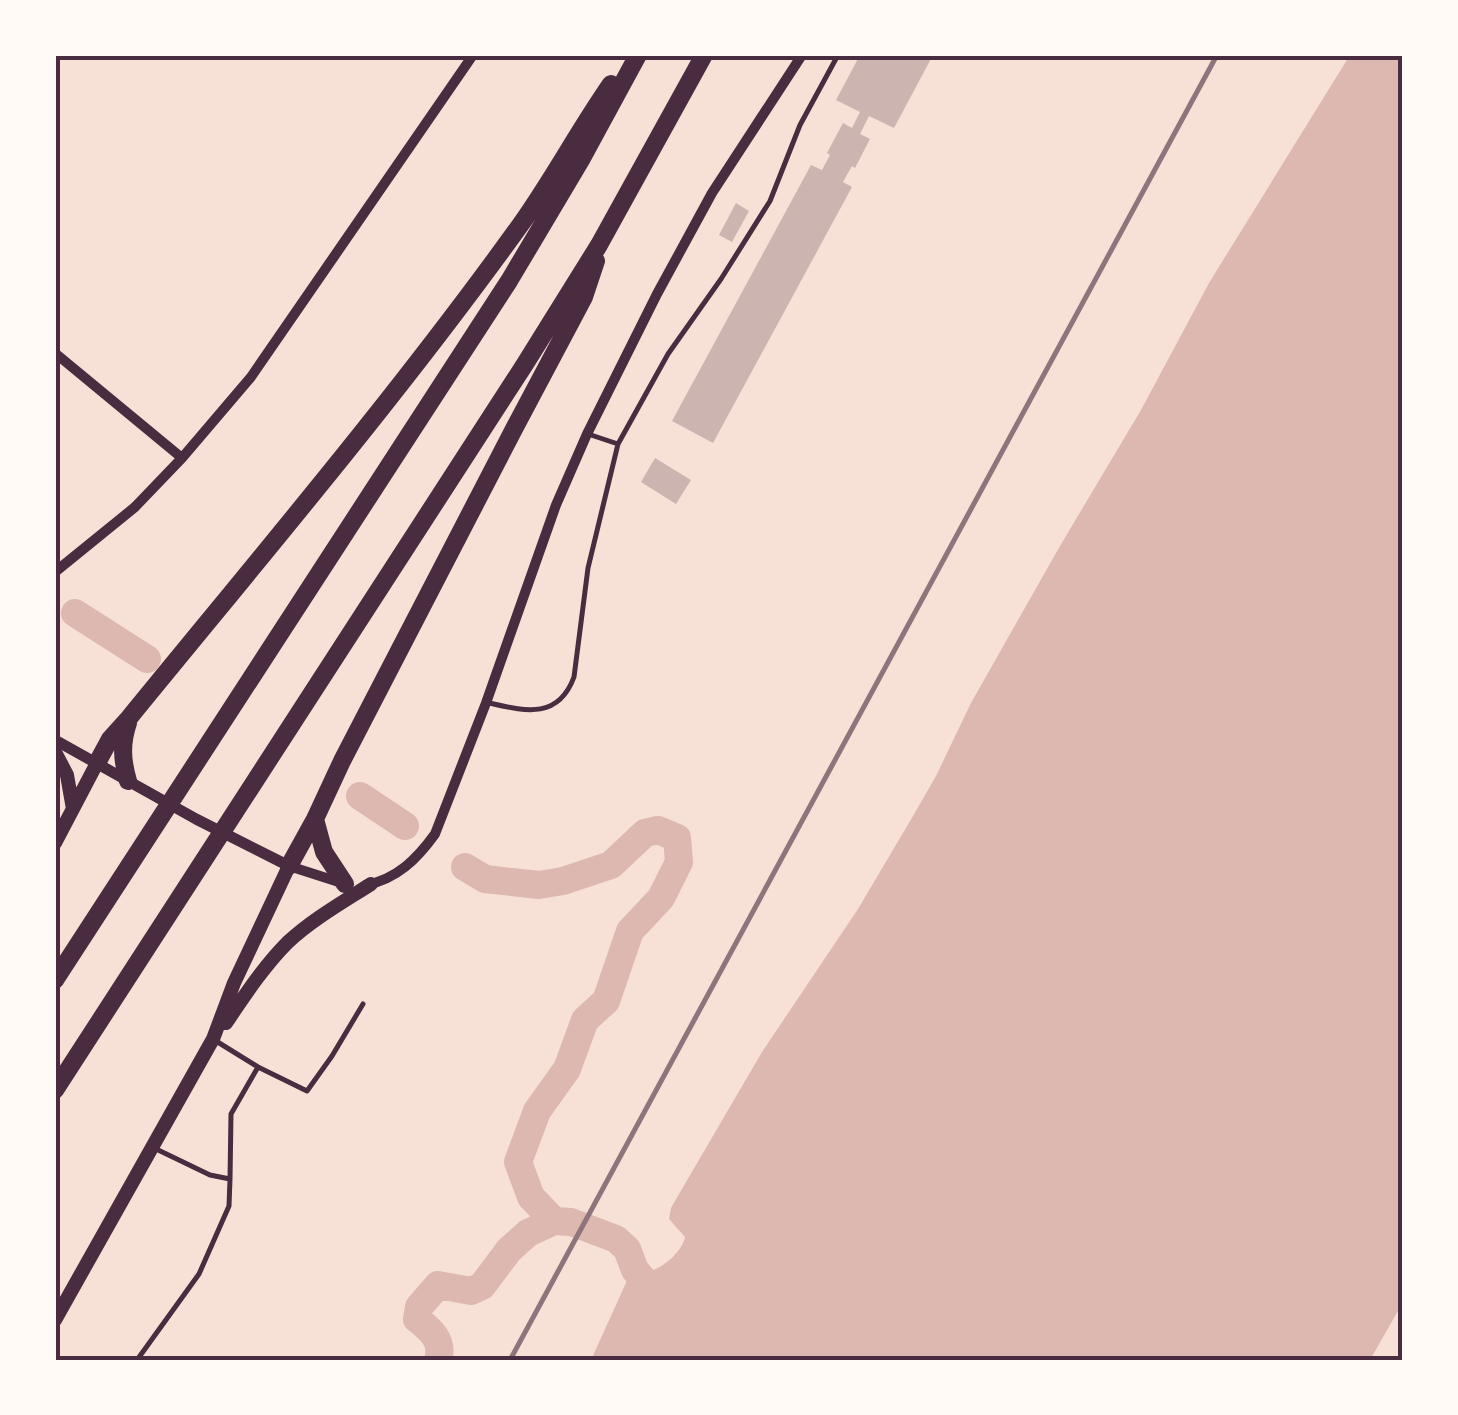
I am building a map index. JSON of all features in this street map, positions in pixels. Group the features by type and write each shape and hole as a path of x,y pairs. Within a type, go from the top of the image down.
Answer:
{"highway":[{"path":"96,763 110,738 449,321 540,196 602,96 635,55"},
{"path":"55,980 509,281 581,160 635,55"},
{"path":"55,1090 599,245 704,55"},
{"path":"289,866 584,298 599,245"},
{"path":"128,781 122,752 130,718"},
{"path":"315,820 324,852 345,884"}],"main road":[{"path":"55,752 67,775 73,809"},
{"path":"55,843 96,763"},
{"path":"213,1039 234,983 289,866"},
{"path":"55,1320 213,1039 288,943 372,884"}],"street":[{"path":"55,572 135,507 250,378 472,55"},
{"path":"55,740 289,866 357,886 398,874 434,834 486,703 556,505 657,294 712,193 802,55"},
{"path":"55,353 182,458"}],"lane":[{"path":"486,703 536,710 551,707 570,688 588,568 618,444 668,354 770,201 800,125 838,55"},
{"path":"588,434 618,444"},
{"path":"213,1039 307,1091 363,1004"},
{"path":"137,1360 199,1274 229,1206 231,1114 258,1067"},
{"path":"151,1147 210,1175 230,1179"}],"shaded area":[{"path":"1350,55 1403,55 1403,1302 1370,1360 591,1360 630,1274 639,1268 648,1272 660,1267 680,1248 685,1237 669,1219 671,1208 762,1052 858,909 913,816 971,703 1141,410 1209,283"}],"building":[{"path":"860,55 933,55 894,128 869,116 860,134 870,139 843,182 852,187 713,443 672,421 811,165 822,170 843,123 852,128 860,112 836,100"},
{"path":"736,203 749,211 732,242 719,235"},
{"path":"655,458 691,480 676,504 641,482"}],"waterway":[{"path":"75,613 147,659"},
{"path":"360,796 405,826"},
{"path":"465,867 485,879 539,885 611,865 645,833 658,830 677,838 679,862 661,898 630,931 606,1001 585,1020 567,1069 537,1111 518,1162 531,1197 554,1221"},
{"path":"438,1360 438,1342 417,1319 419,1307 438,1285 471,1291 482,1286 509,1250 528,1233 554,1221 571,1222 616,1239 627,1249 635,1270 646,1283 662,1285"}],"railway":[{"path":"510,1360 1217,55"}]}
